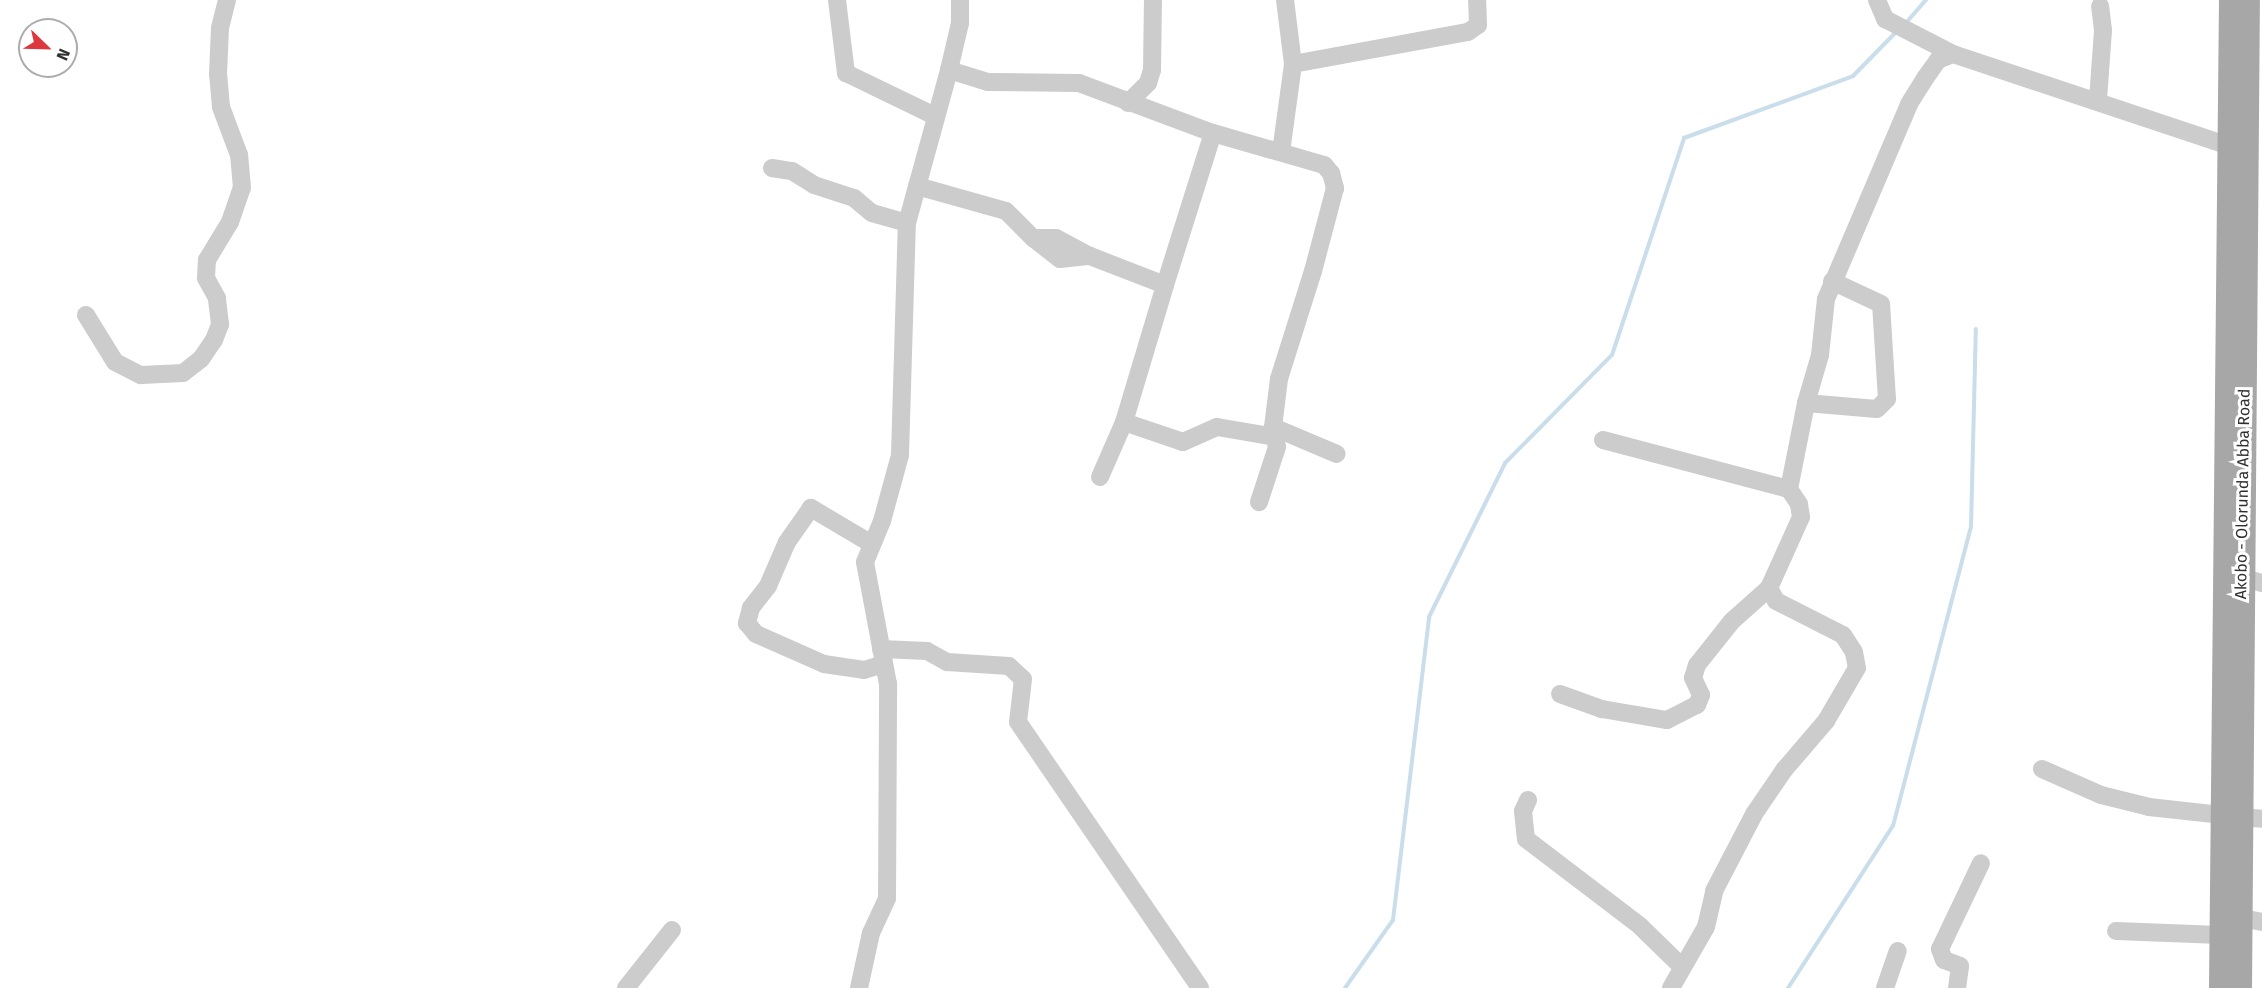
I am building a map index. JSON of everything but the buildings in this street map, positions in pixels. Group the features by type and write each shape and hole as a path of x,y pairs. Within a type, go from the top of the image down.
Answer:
{"main road":[{"name":"Akobo - Olorunda Abba Road","path":"2230,0 2230,146 2241,817 2252,920 2230,979"},
{"name":"Akobo - Olorunda Abba Road","path":"2230,979 2220,935 2241,817 2252,580 2256,38 2249,0"}],"street":[{"path":"86,315 115,362 141,375 183,373 201,359 214,340 220,324 217,298 206,278 207,260 230,222 242,188 239,155 221,107 218,75 227,0"},
{"path":"837,0 846,73 935,116"},
{"path":"859,988 871,933 887,898 889,706 883,656 865,561 870,543 882,521 900,455 907,223 935,116 950,70 960,23 960,0"},
{"path":"1128,103 1148,83 1152,70 1154,0"},
{"path":"1281,152 1293,64 1285,0"},
{"path":"1293,64 1468,32 1478,25 1477,0"},
{"path":"1877,0 1885,19 1907,34 1953,54 2098,100 2230,146"},
{"path":"2098,100 2103,30 2100,6"},
{"path":"1560,694 1602,709 1667,720 1697,705 1701,695 1693,678 1697,665 1732,621 1769,588 1801,517 1799,504 1790,489 1806,403 1820,355 1832,281 1909,104 1938,60 1953,54"},
{"path":"950,70 988,82 1079,83 1213,133 1324,165 1335,188 1279,379 1274,432 1277,447 1258,502"},
{"path":"1100,477 1124,422 1213,133"},
{"path":"772,168 792,171 814,185 854,198 872,213 907,223"},
{"path":"917,186 1006,211 1033,238 1056,238 1090,256 1165,285"},
{"path":"1806,403 1877,410 1887,399 1881,304 1832,281"},
{"path":"1124,422 1183,442 1217,427 1274,432 1337,454"},
{"path":"1602,440 1790,489"},
{"path":"870,543 811,508 787,542 768,586 751,608 747,623 756,634 824,664 864,670 883,656 927,651 947,662 1010,666 1023,679 1018,722 1200,988"},
{"path":"1671,988 1681,966 1706,927 1714,891 1754,814 1784,770 1826,721 1857,668 1854,652 1844,635 1776,601 1769,588"},
{"path":"2042,769 2101,795 2149,807 2241,817"},
{"path":"1528,800 1524,811 1526,839 1640,926 1681,966"},
{"path":"1957,988 1960,966 1944,960 1940,949 1981,862"},
{"path":"626,988 672,930"},
{"path":"2116,931 2220,935"},
{"path":"1886,988 1898,951"}],"waterway":[{"path":"1905,24 1926,0"},
{"path":"1345,988 1393,920 1429,617 1505,463 1612,355 1684,138 1853,76 1897,31"},
{"path":"1788,988 1893,826 1971,527 1976,329"}]}
